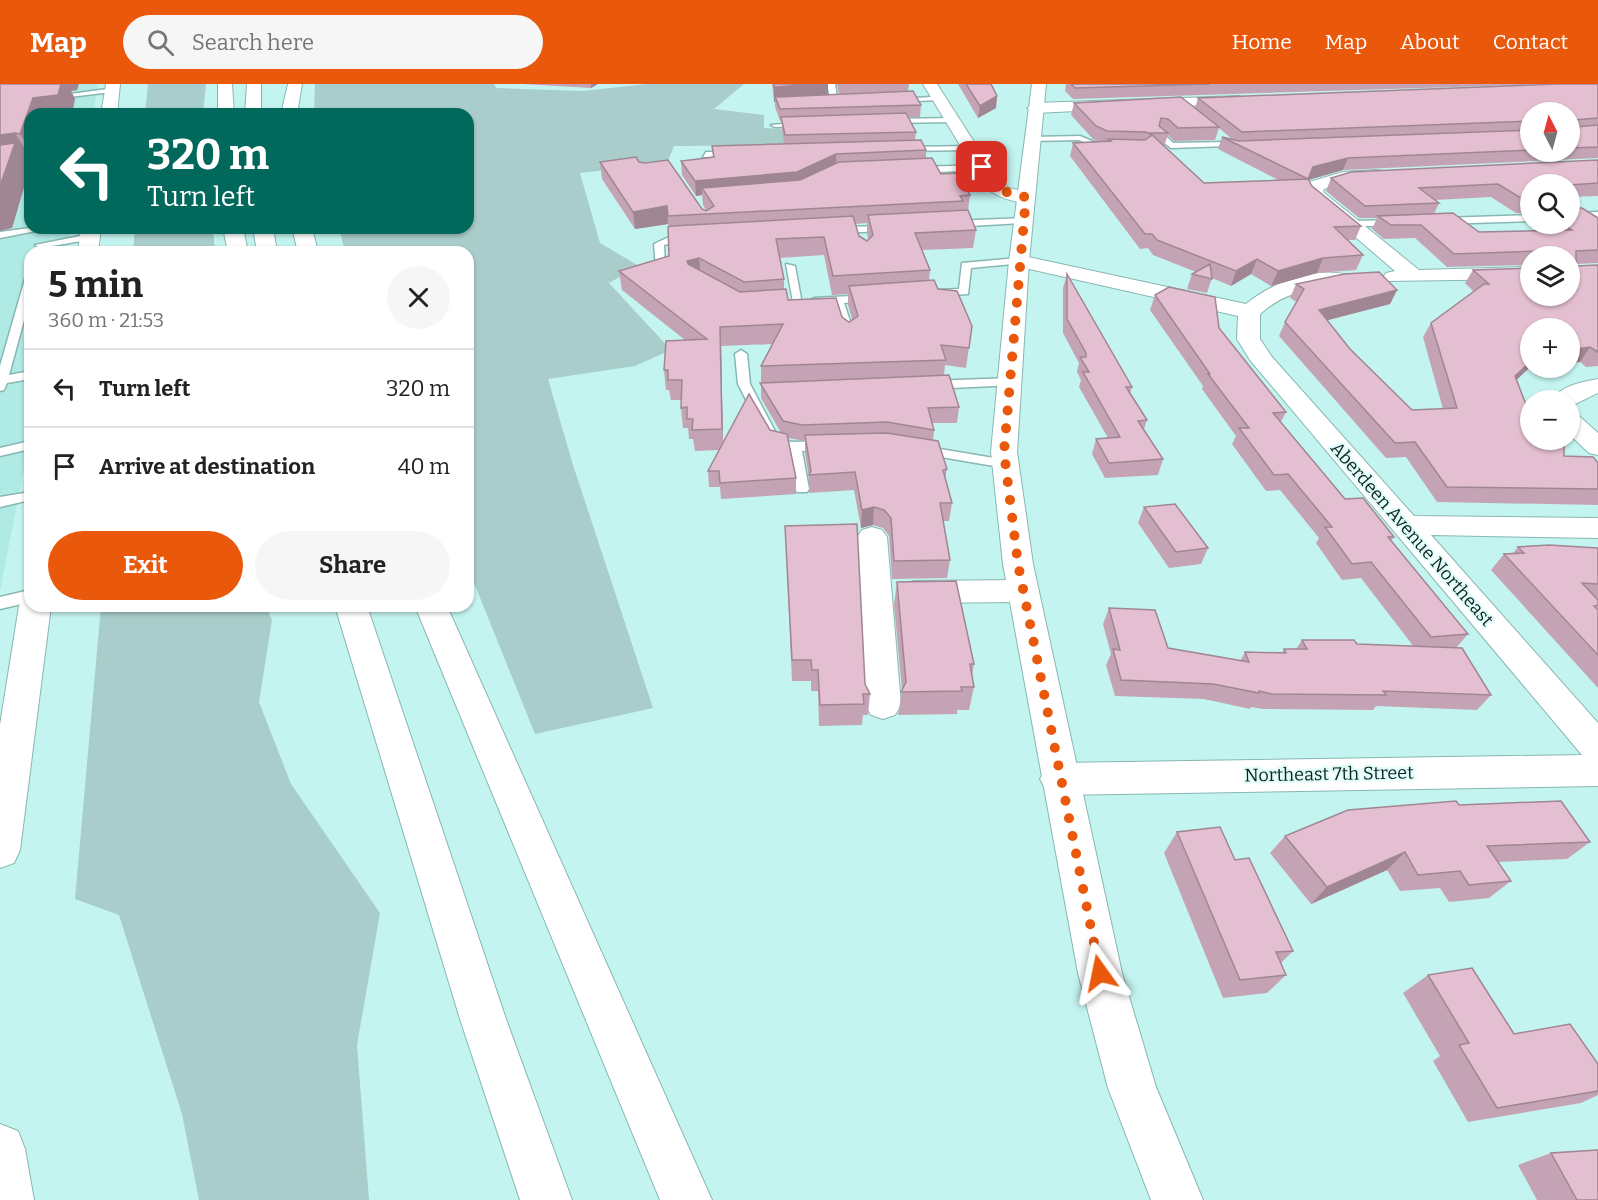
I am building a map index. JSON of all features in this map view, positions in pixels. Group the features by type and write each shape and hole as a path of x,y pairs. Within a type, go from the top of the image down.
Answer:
{"main road":[{"path":"225,84 226,108"},
{"path":"253,108 254,84"},
{"path":"283,84 286,108"},
{"path":"289,108 295,84"},
{"path":"1039,84 1019,261 1006,464 1023,591 1059,780 1100,973 1132,1088 1177,1200"},
{"path":"109,108 112,87"},
{"path":"1149,90 1195,88 1212,101"},
{"path":"934,91 992,184 1003,192 1026,197"},
{"path":"1035,108 1181,106 1212,101 1258,99"},
{"path":"1389,175 1343,177 1315,186 1314,194 1414,276"},
{"path":"1019,261 1250,312 1264,298 1285,288 1306,282 1520,273"},
{"name":"Aberdeen Avenue Northeast","path":"1250,312 1246,339 1598,748"},
{"path":"1580,391 1598,386"},
{"path":"1580,430 1598,447"},
{"path":"1405,525 1598,528"},
{"path":"872,537 883,705"},
{"path":"876,592 1023,591"},
{"path":"0,850 34,612"},
{"path":"353,612 483,1019 546,1200"},
{"path":"433,612 686,1200"},
{"path":"0,738 20,706"},
{"name":"Northeast 7th Street","path":"1059,780 1598,770"},
{"path":"627,1063 699,1200"},
{"path":"0,1149 8,1200"}],"lane":[{"path":"831,84 835,102"},
{"path":"45,98 112,87"},
{"path":"881,100 934,91"},
{"path":"823,102 846,101"},
{"path":"885,122 953,120"},
{"path":"775,125 818,124"},
{"path":"1160,135 1171,146 1232,146 1220,137"},
{"path":"1032,139 1080,138 1102,148 1114,150"},
{"path":"892,149 970,148"},
{"path":"706,155 741,154"},
{"path":"0,166 24,163"},
{"path":"903,171 982,167"},
{"path":"1580,216 1598,215"},
{"path":"1435,221 1520,218"},
{"path":"941,225 1023,220"},
{"path":"1351,224 1411,222"},
{"path":"823,231 859,233 893,227"},
{"path":"0,235 24,231"},
{"path":"660,266 659,244 671,239 706,237"},
{"path":"50,246 90,239"},
{"path":"930,294 964,292 966,265 1019,261"},
{"path":"790,266 792,303 884,297"},
{"path":"838,300 849,336"},
{"path":"1,384 13,342 24,315"},
{"path":"13,342 24,339"},
{"path":"741,354 744,384 755,393 772,437 777,442 795,446 838,445"},
{"path":"1,384 24,377"},
{"path":"916,386 1011,382"},
{"path":"0,452 24,446"},
{"path":"795,446 802,489"},
{"path":"907,448 1006,464"},
{"path":"0,502 24,497"},
{"path":"0,603 24,597"}],"shaded area":[{"path":"0,84 98,84 94,108 24,108 24,234 70,234 67,246 24,246 24,468 0,591"},
{"path":"148,84 206,84 204,108 146,108"},
{"path":"315,84 494,84 496,88 583,91 647,84 744,84 714,109 764,115 764,128 784,129 785,145 674,146 667,163 580,173 600,243 639,266 609,283 671,350 635,366 548,379 573,465 653,708 535,734 474,583 474,246 344,246 340,234 474,234 474,108 314,108"},
{"path":"134,234 214,234 214,246 134,246"},
{"path":"100,612 269,612 272,620 259,702 291,784 380,913 357,1045 369,1200 199,1200 182,1114 119,915 75,899"}],"building":[{"path":"0,84 61,84 58,95 33,98 29,108 24,108 24,123 20,134 0,135"},
{"path":"774,84 818,84 774,87"},
{"path":"966,84 991,84 997,96 980,106"},
{"path":"1071,84 1210,84 1075,88"},
{"path":"1598,84 1598,118 1580,120 1580,102 1520,102 1520,121 1242,132 1198,98"},
{"path":"913,91 921,105 780,109 775,96 778,97"},
{"path":"1181,97 1219,127 1178,128 1168,119 1161,118 1159,126 1168,133 1150,133 1204,183 1308,179 1312,186 1361,226 1334,227 1363,255 1323,258 1278,271 1257,259 1236,271 1157,240 1152,234 1145,234 1073,143 1111,141 1108,139 1145,140 1152,135 1146,132 1107,131 1096,126 1074,103"},
{"path":"906,113 916,132 785,135 781,117"},
{"path":"1598,125 1598,147 1580,148 1580,127"},
{"path":"1520,130 1520,150 1348,158 1313,167 1308,179 1222,137 1239,141"},
{"path":"921,140 926,150 836,154 797,172 695,181 681,161 714,157 712,146"},
{"path":"15,143 0,186 0,145"},
{"path":"636,157 639,162 645,163 668,160 702,209 706,211 714,206 702,188 800,180 839,162 932,158 941,174 958,173 970,195 960,196 963,201 668,216 667,206 633,212 600,162"},
{"path":"1598,160 1598,183 1580,184 1580,174 1520,174 1520,198 1498,184 1419,188 1439,203 1365,206 1331,178 1351,172"},
{"path":"1580,208 1582,208 1598,218 1598,250 1580,251 1580,246 1520,246 1520,252 1454,254 1421,225 1391,225 1378,216 1453,213 1479,232 1580,234"},
{"path":"968,210 976,230 915,233 930,270 833,276 824,237 776,239 784,279 744,282 699,258 687,261 688,264 740,292 786,289 788,300 836,298 842,317 849,322 858,316 849,286 934,280 938,289 957,291 972,326 969,348 941,345 946,360 761,366 783,324 720,327 722,429 692,430 693,419 687,419 687,407 681,408 682,380 668,380 668,370 664,370 666,341 707,339 619,271 669,256 668,227 672,226 853,216 859,236 867,241 873,235 868,215"},
{"path":"1210,264 1212,279 1192,274"},
{"path":"1598,265 1598,352 1590,347 1580,348 1580,318 1520,318 1520,371 1515,376 1520,390 1520,450 1564,450 1564,456 1593,457 1598,463 1598,489 1447,487 1415,442 1395,443 1285,322 1304,289 1296,284 1344,274 1379,272 1397,290 1319,310 1350,349 1412,410 1457,408 1431,323 1484,284 1489,284 1473,270 1520,268 1520,306 1580,306 1580,266"},
{"path":"1067,274 1132,387 1126,387 1147,420 1138,421 1163,459 1109,463 1096,439 1120,437 1083,372 1089,372 1080,357 1086,357 1086,353 1067,319"},
{"path":"1169,287 1215,297 1219,328 1286,412 1273,413 1345,499 1363,498 1394,537 1388,537 1468,634 1431,637 1371,562 1352,564 1325,527 1332,527 1288,474 1274,475 1239,428 1249,428 1208,374 1210,374 1155,295"},
{"path":"949,375 959,407 928,408 934,430 887,422 802,425 783,421 760,383"},
{"path":"749,394 770,430 787,434 796,478 720,483 719,471 708,471"},
{"path":"887,433 938,441 947,469 943,470 952,503 940,503 950,560 894,561 891,518 884,510 874,507 862,510 855,472 809,475 811,471 805,435"},
{"path":"1175,504 1208,548 1176,552 1144,507"},
{"path":"857,524 865,684 870,694 863,694 864,704 820,705 818,670 812,670 811,660 792,660 785,526"},
{"path":"1549,545 1598,548 1598,584 1582,583 1598,600 1598,605 1594,606 1598,610 1598,655 1504,554 1524,553 1518,547"},
{"path":"956,581 974,664 970,664 974,687 961,687 962,691 901,692 906,682 897,582"},
{"path":"1109,608 1155,610 1168,648 1249,662 1245,652 1286,653 1284,649 1307,649 1302,640 1354,640 1357,644 1462,648 1491,695 1383,691 1386,695 1272,694 1213,684 1121,680 1113,649 1120,650"},
{"path":"1456,801 1459,805 1561,801 1590,842 1487,846 1511,881 1469,885 1460,871 1418,875 1405,852 1327,887 1285,836 1348,810"},
{"path":"1220,827 1235,860 1249,858 1293,951 1276,952 1286,975 1240,980 1177,832"},
{"path":"1472,968 1514,1034 1570,1024 1598,1064 1598,1091 1497,1108 1459,1045 1469,1043 1428,975"},
{"path":"1598,1150 1598,1200 1577,1200 1551,1153"}],"route":[{"path":"982,167 992,184 1003,192 1026,197 1004,452 1018,564 1059,780 1100,973"}]}
